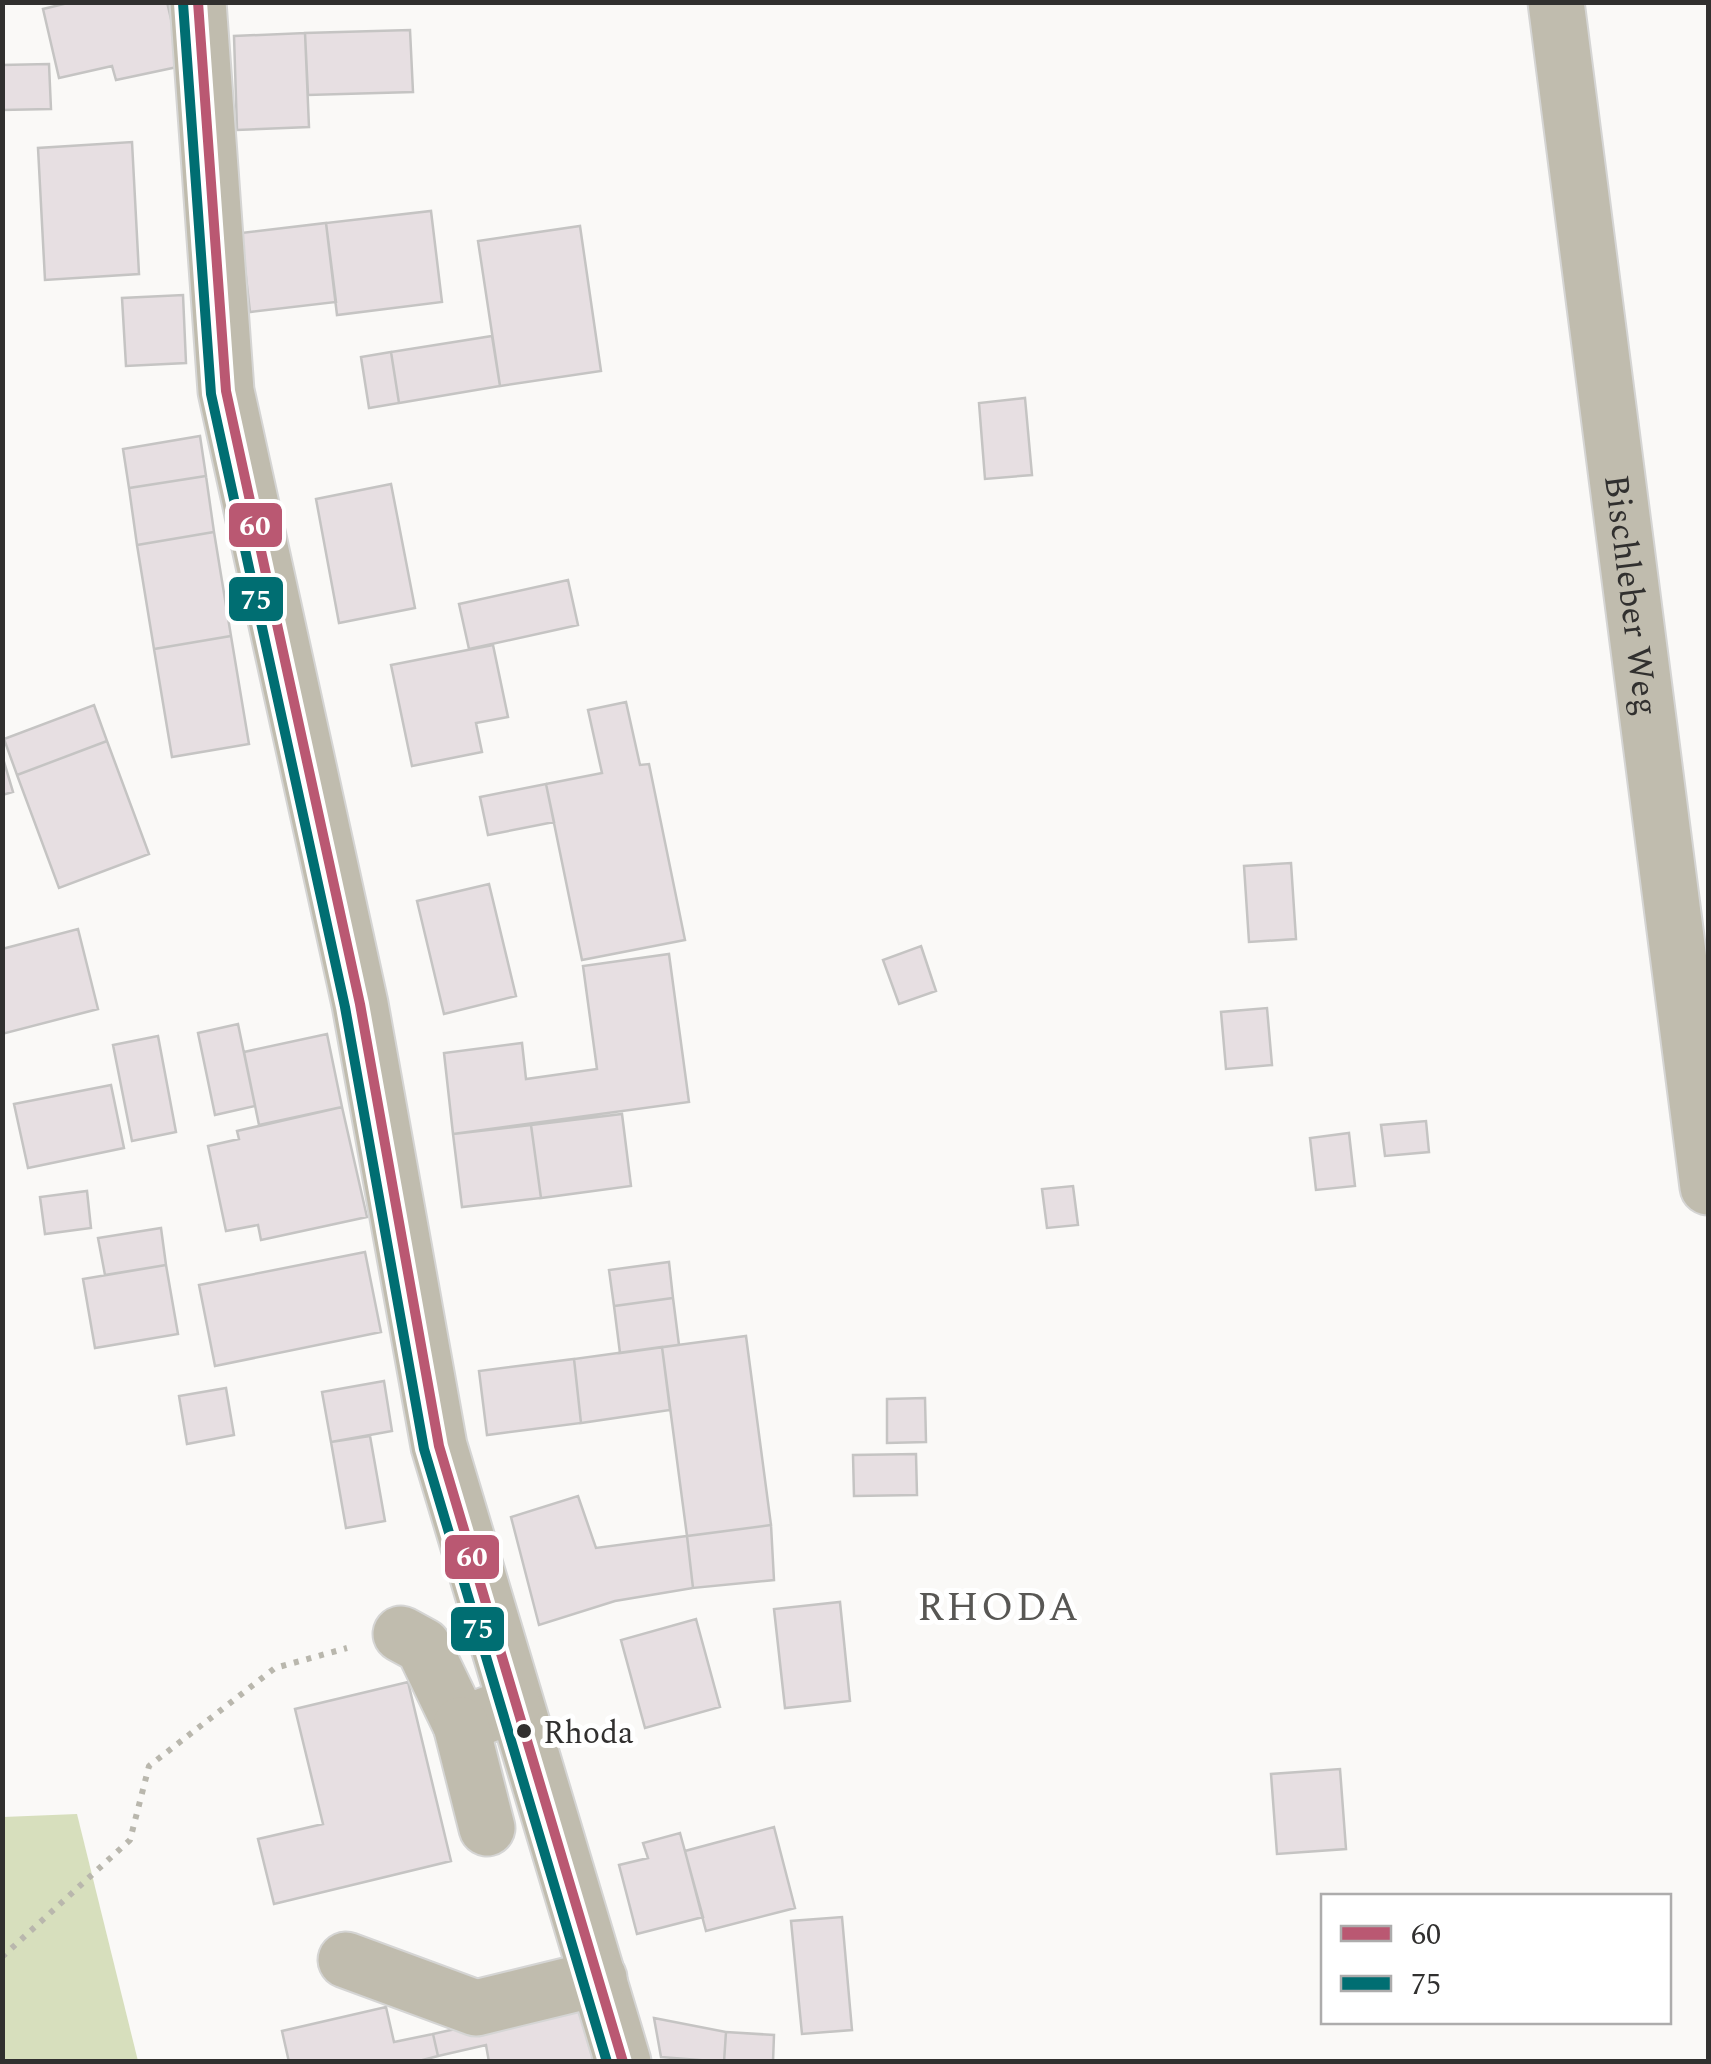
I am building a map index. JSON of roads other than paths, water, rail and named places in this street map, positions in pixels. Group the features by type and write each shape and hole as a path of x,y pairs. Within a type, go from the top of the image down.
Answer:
{"street":[{"path":"198,2 226,391 360,1004 438,1446 622,2062"},
{"name":"Bischleber Weg","path":"1556,2 1708,1187"},
{"path":"401,1634 423,1646 460,1725 487,1828"},
{"path":"460,1725 513,1705"},
{"path":"346,1960 476,2008 599,1978"}],"place":[{"name":"Rhoda","path":"524,1731"}],"district":[{"name":"RHODA","path":"999,1606"}]}
